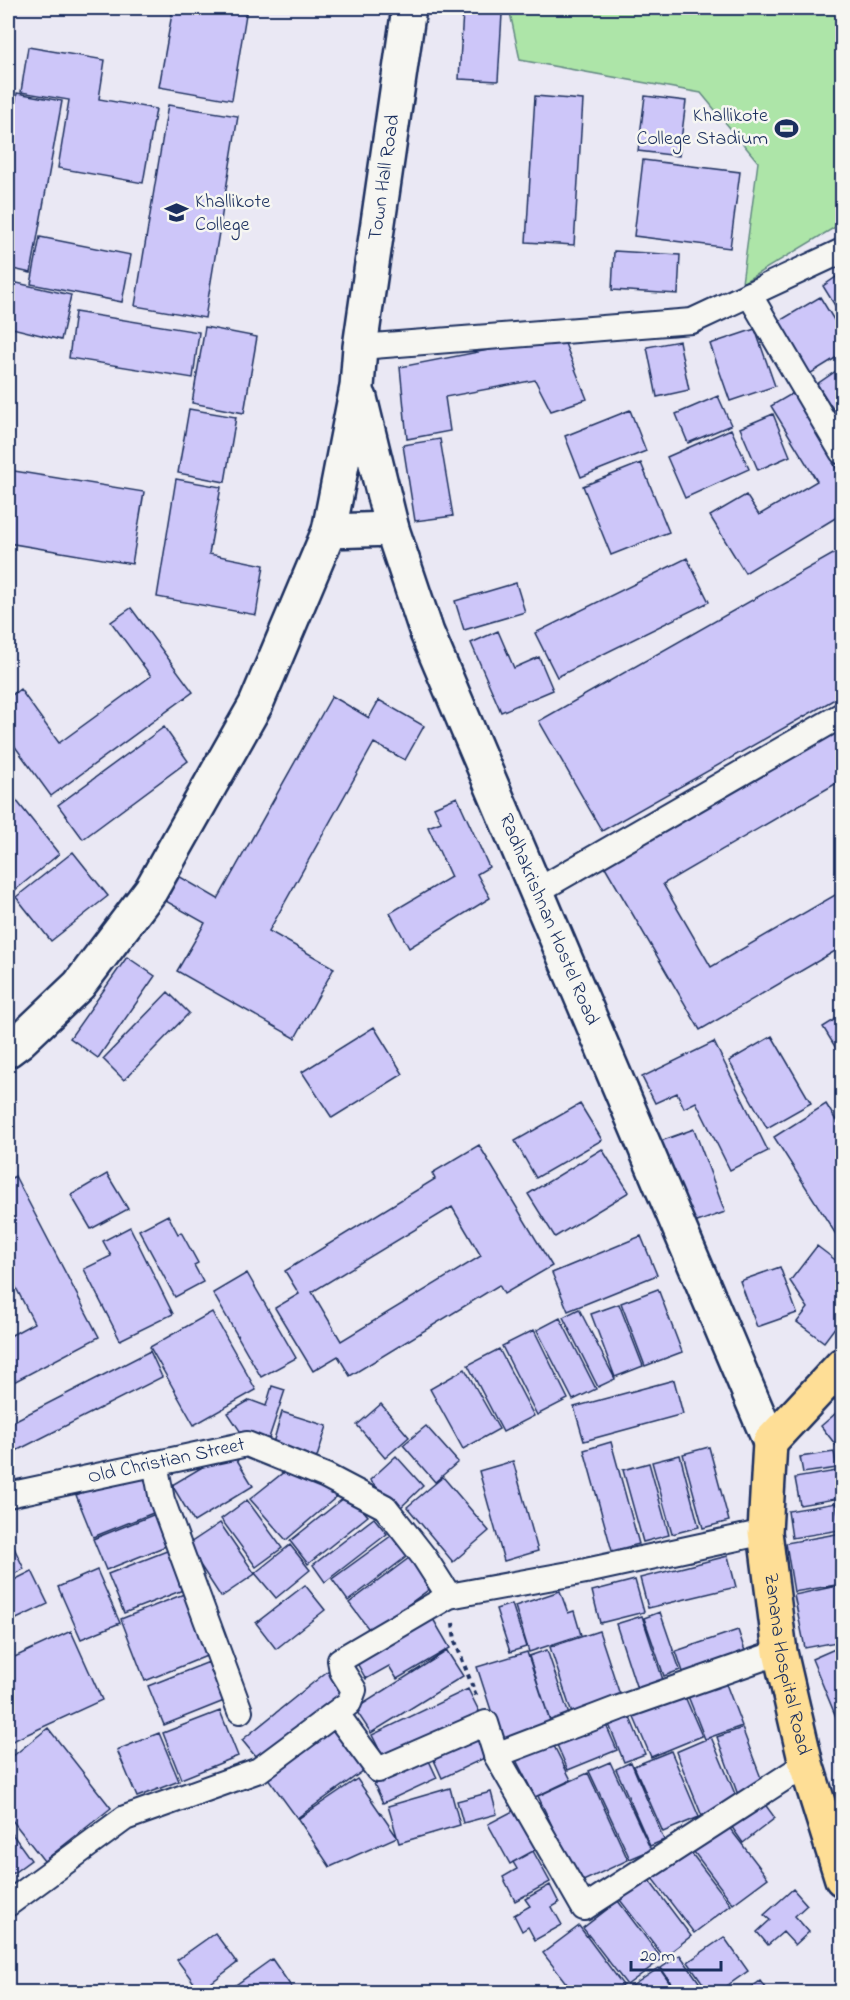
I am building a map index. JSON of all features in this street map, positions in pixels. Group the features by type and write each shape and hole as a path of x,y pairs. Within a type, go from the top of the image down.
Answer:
{"main road":[{"name":"Town Hall Road","path":"357,387 360,347 409,8"},
{"name":"Radhakrishnan Hostel Road","path":"357,387 392,529 427,633 770,1442"},
{"path":"8,1050 79,985 151,890 256,704 329,531 357,387"},
{"path":"329,531 392,529"},
{"path":"843,1365 770,1442 781,1497 781,1563 800,1668 843,1816"},
{"name":"Zanana Hospital Road","path":"770,1442 765,1532 780,1652 806,1764 843,1879"}],"street":[{"path":"360,347 692,321 843,251"},
{"path":"749,294 843,452"},
{"path":"537,891 843,715"},
{"name":"Old Christian Street","path":"8,1495 247,1444 326,1476 385,1507 424,1557 449,1596"},
{"path":"155,1463 162,1500 240,1711"},
{"path":"8,1905 125,1818 259,1770 349,1703 354,1690 342,1671 340,1660 449,1596 586,1571 765,1532"},
{"path":"496,1755 619,1708 780,1652"},
{"path":"336,1713 378,1770 486,1723 496,1755 584,1908 806,1764"}],"path":[{"path":"449,1596 455,1641 486,1723"}],"green space":[{"name":"Khallikote College Stadium","path":"509,8 842,8 842,223 742,283 758,162 701,93 520,60"}],"building":[{"path":"173,8 247,8 232,100 159,87"},
{"path":"463,11 502,14 498,81 459,79"},
{"path":"28,47 105,60 99,99 156,109 143,183 58,168 69,100 21,92"},
{"path":"17,93 62,101 31,273 8,268 8,144"},
{"path":"535,96 583,100 574,245 526,242"},
{"path":"645,96 686,101 679,156 638,151"},
{"path":"168,105 238,116 205,318 135,306"},
{"path":"643,160 740,172 730,248 634,236"},
{"path":"40,237 131,255 122,302 31,284"},
{"path":"614,251 680,255 678,294 612,290"},
{"path":"842,273 842,317 823,286"},
{"path":"8,281 71,295 61,340 8,327"},
{"path":"820,297 842,333 842,354 808,375 776,323"},
{"path":"75,312 199,332 193,378 69,358"},
{"path":"205,327 257,337 244,413 192,403"},
{"path":"755,329 775,386 730,401 710,344"},
{"path":"562,336 587,399 551,411 535,380 445,397 450,431 407,439 400,367"},
{"path":"679,341 689,390 657,397 647,347"},
{"path":"842,367 842,423 817,384"},
{"path":"795,392 836,461 833,463 842,478 842,514 745,573 710,516 746,495 759,515 817,481 771,406"},
{"path":"718,396 731,425 688,443 676,414"},
{"path":"189,409 236,417 225,482 178,473"},
{"path":"630,410 646,451 581,477 565,436"},
{"path":"773,414 790,456 758,470 740,428"},
{"path":"731,429 749,469 685,498 667,457"},
{"path":"440,439 453,516 415,521 403,445"},
{"path":"641,463 669,532 611,555 583,486"},
{"path":"8,470 144,492 132,564 8,543"},
{"path":"176,479 221,487 209,554 264,565 256,615 157,597"},
{"path":"842,549 842,695 602,831 539,721"},
{"path":"687,558 709,602 557,677 535,633"},
{"path":"516,583 525,612 464,630 455,601"},
{"path":"131,608 193,692 51,796 8,737 8,698 20,689 59,743 151,676 111,622"},
{"path":"498,631 514,668 539,657 553,690 501,712 471,643"},
{"path":"332,696 369,718 379,700 424,726 405,760 374,743 269,931 334,968 295,1038 177,971 205,923 164,900 177,875 218,899"},
{"path":"842,726 842,780 663,884 711,967 842,891 842,947 700,1030 604,865"},
{"path":"164,727 188,761 83,839 58,805"},
{"path":"8,790 59,854 8,896"},
{"path":"457,797 489,867 477,874 490,898 409,948 390,913 451,877 428,827 441,822 434,807"},
{"path":"73,852 108,896 51,941 16,897"},
{"path":"127,957 155,976 98,1058 70,1038"},
{"path":"168,992 189,1013 124,1080 103,1059"},
{"path":"842,1015 842,1058 823,1027"},
{"path":"374,1027 403,1074 332,1118 302,1072"},
{"path":"772,1036 811,1103 767,1128 729,1061"},
{"path":"714,1042 768,1151 730,1170 696,1102 684,1108 677,1093 655,1103 642,1077"},
{"path":"580,1104 602,1140 536,1178 515,1141"},
{"path":"826,1104 842,1130 842,1244 774,1137"},
{"path":"694,1129 725,1212 686,1226 655,1143"},
{"path":"479,1145 552,1266 504,1294 499,1285 350,1376 338,1356 313,1371 275,1308 299,1294 285,1271 435,1179 432,1173","holes":["452,1207 481,1256 341,1341 312,1292"]},
{"path":"602,1149 629,1192 555,1237 528,1194"},
{"path":"107,1174 128,1209 91,1229 71,1195"},
{"path":"15,1176 99,1337 8,1385 8,1337 34,1323 8,1272 8,1180"},
{"path":"168,1215 178,1234 181,1232 198,1263 194,1265 203,1282 175,1297 139,1230"},
{"path":"130,1227 173,1314 120,1340 84,1269 111,1256 103,1241"},
{"path":"641,1236 657,1275 568,1311 552,1273"},
{"path":"817,1246 842,1265 842,1318 824,1342 797,1322 808,1308 790,1281"},
{"path":"780,1267 797,1313 757,1327 740,1281"},
{"path":"247,1273 296,1358 261,1377 213,1293"},
{"path":"658,1289 682,1352 645,1366 621,1303"},
{"path":"619,1304 643,1366 615,1377 591,1314"},
{"path":"579,1309 615,1379 598,1387 563,1317"},
{"path":"212,1312 256,1390 194,1425 150,1347"},
{"path":"560,1318 596,1389 573,1400 537,1330"},
{"path":"534,1330 568,1399 537,1415 502,1346"},
{"path":"499,1349 534,1416 503,1432 468,1365"},
{"path":"150,1351 162,1377 8,1455 8,1424"},
{"path":"465,1369 499,1429 463,1449 430,1389"},
{"path":"674,1380 683,1414 584,1441 574,1407"},
{"path":"272,1386 285,1390 268,1441 240,1431 228,1413 250,1400 266,1406"},
{"path":"381,1404 409,1437 385,1458 357,1425"},
{"path":"842,1408 842,1453 821,1426"},
{"path":"282,1412 327,1426 315,1463 271,1450"},
{"path":"426,1426 458,1462 435,1482 403,1445"},
{"path":"611,1442 639,1544 612,1551 584,1450"},
{"path":"709,1447 729,1521 703,1528 683,1454"},
{"path":"231,1450 253,1486 194,1522 172,1485"},
{"path":"834,1452 837,1468 803,1473 800,1457"},
{"path":"680,1455 699,1527 672,1534 652,1462"},
{"path":"396,1456 423,1486 398,1510 370,1480"},
{"path":"513,1461 538,1551 504,1561 479,1471"},
{"path":"649,1463 669,1535 643,1542 623,1470"},
{"path":"289,1468 341,1493 286,1540 250,1499"},
{"path":"142,1469 158,1511 93,1537 76,1495"},
{"path":"836,1471 841,1498 800,1505 795,1478"},
{"path":"443,1477 489,1531 453,1562 407,1507"},
{"path":"349,1494 368,1516 308,1564 290,1541"},
{"path":"247,1500 282,1548 256,1567 221,1519"},
{"path":"836,1503 840,1530 792,1538 788,1511"},
{"path":"158,1513 171,1544 106,1570 93,1539"},
{"path":"374,1518 387,1534 325,1582 313,1565"},
{"path":"220,1523 255,1574 221,1597 187,1545"},
{"path":"395,1533 410,1554 348,1601 332,1579"},
{"path":"842,1533 842,1584 794,1592 786,1543"},
{"path":"8,1535 24,1569 8,1577"},
{"path":"290,1545 310,1570 276,1598 255,1573"},
{"path":"172,1549 188,1588 124,1613 108,1574"},
{"path":"413,1555 435,1585 371,1632 349,1603"},
{"path":"728,1556 736,1587 648,1608 640,1578"},
{"path":"97,1570 120,1623 81,1639 58,1587"},
{"path":"32,1571 48,1604 8,1623 8,1583"},
{"path":"635,1580 644,1612 600,1623 592,1591"},
{"path":"305,1585 325,1610 276,1649 256,1623"},
{"path":"842,1585 842,1641 805,1648 794,1595"},
{"path":"560,1591 568,1613 574,1611 581,1635 529,1652 515,1606"},
{"path":"189,1592 214,1653 145,1681 121,1619"},
{"path":"512,1604 526,1647 510,1652 496,1609"},
{"path":"429,1612 450,1648 397,1679 389,1666 366,1679 353,1656"},
{"path":"660,1612 680,1670 664,1676 644,1618"},
{"path":"642,1616 663,1680 637,1689 616,1624"},
{"path":"738,1630 746,1654 684,1675 676,1651"},
{"path":"71,1631 102,1700 8,1743 8,1660"},
{"path":"599,1631 623,1704 574,1720 550,1647"},
{"path":"837,1648 842,1662 842,1715 836,1717 812,1659"},
{"path":"547,1650 571,1721 552,1727 529,1656"},
{"path":"447,1651 463,1676 371,1733 355,1709"},
{"path":"527,1652 551,1724 501,1741 477,1667"},
{"path":"209,1662 224,1701 164,1725 148,1686"},
{"path":"329,1670 347,1693 260,1762 242,1740"},
{"path":"723,1676 742,1726 705,1739 686,1691"},
{"path":"468,1689 483,1719 387,1765 372,1735"},
{"path":"683,1692 702,1736 651,1757 632,1713"},
{"path":"626,1708 645,1754 624,1762 606,1717"},
{"path":"220,1711 238,1756 181,1779 163,1733"},
{"path":"335,1717 370,1766 297,1818 262,1770"},
{"path":"603,1718 617,1750 568,1770 554,1738"},
{"path":"480,1727 493,1754 442,1778 430,1751"},
{"path":"48,1728 111,1808 44,1861 8,1815 8,1760"},
{"path":"742,1728 764,1786 738,1795 717,1737"},
{"path":"159,1733 179,1781 137,1797 117,1750"},
{"path":"549,1736 571,1780 535,1797 513,1754"},
{"path":"711,1737 738,1801 702,1816 676,1752"},
{"path":"671,1751 699,1817 663,1832 634,1766"},
{"path":"425,1752 437,1778 383,1803 371,1777"},
{"path":"610,1762 651,1850 630,1859 589,1771"},
{"path":"631,1762 664,1840 650,1846 616,1769"},
{"path":"588,1773 628,1860 579,1883 538,1796"},
{"path":"357,1779 397,1837 330,1867 298,1819"},
{"path":"450,1788 460,1825 399,1843 388,1806"},
{"path":"491,1792 497,1814 463,1823 457,1801"},
{"path":"761,1799 775,1818 743,1843 729,1823"},
{"path":"515,1810 537,1849 510,1864 488,1824"},
{"path":"728,1826 768,1878 733,1904 694,1852"},
{"path":"8,1828 31,1860 8,1877"},
{"path":"689,1850 731,1905 694,1933 652,1878"},
{"path":"533,1851 550,1882 515,1901 503,1877 517,1869 513,1862"},
{"path":"648,1879 691,1936 664,1957 620,1900"},
{"path":"550,1885 559,1903 552,1907 562,1925 535,1940 528,1927 522,1931 514,1915 530,1906 525,1899"},
{"path":"793,1889 807,1905 795,1916 809,1932 795,1945 783,1932 768,1945 757,1932 770,1920 764,1915"},
{"path":"618,1901 662,1959 627,1985 583,1928"},
{"path":"579,1926 623,1985 613,1992 573,1992 543,1953"},
{"path":"215,1933 237,1963 200,1991 177,1960"},
{"path":"724,1937 748,1971 718,1992 709,1992 688,1962"},
{"path":"680,1955 706,1992 677,1992 661,1968"},
{"path":"272,1959 295,1992 226,1992"},
{"path":"659,1968 676,1992 623,1992"},
{"path":"760,1981 768,1992 745,1992"}],"place":[{"name":"Khallikote College Stadium","path":"786,128"},
{"name":"Khallikote College","path":"177,213"}]}
